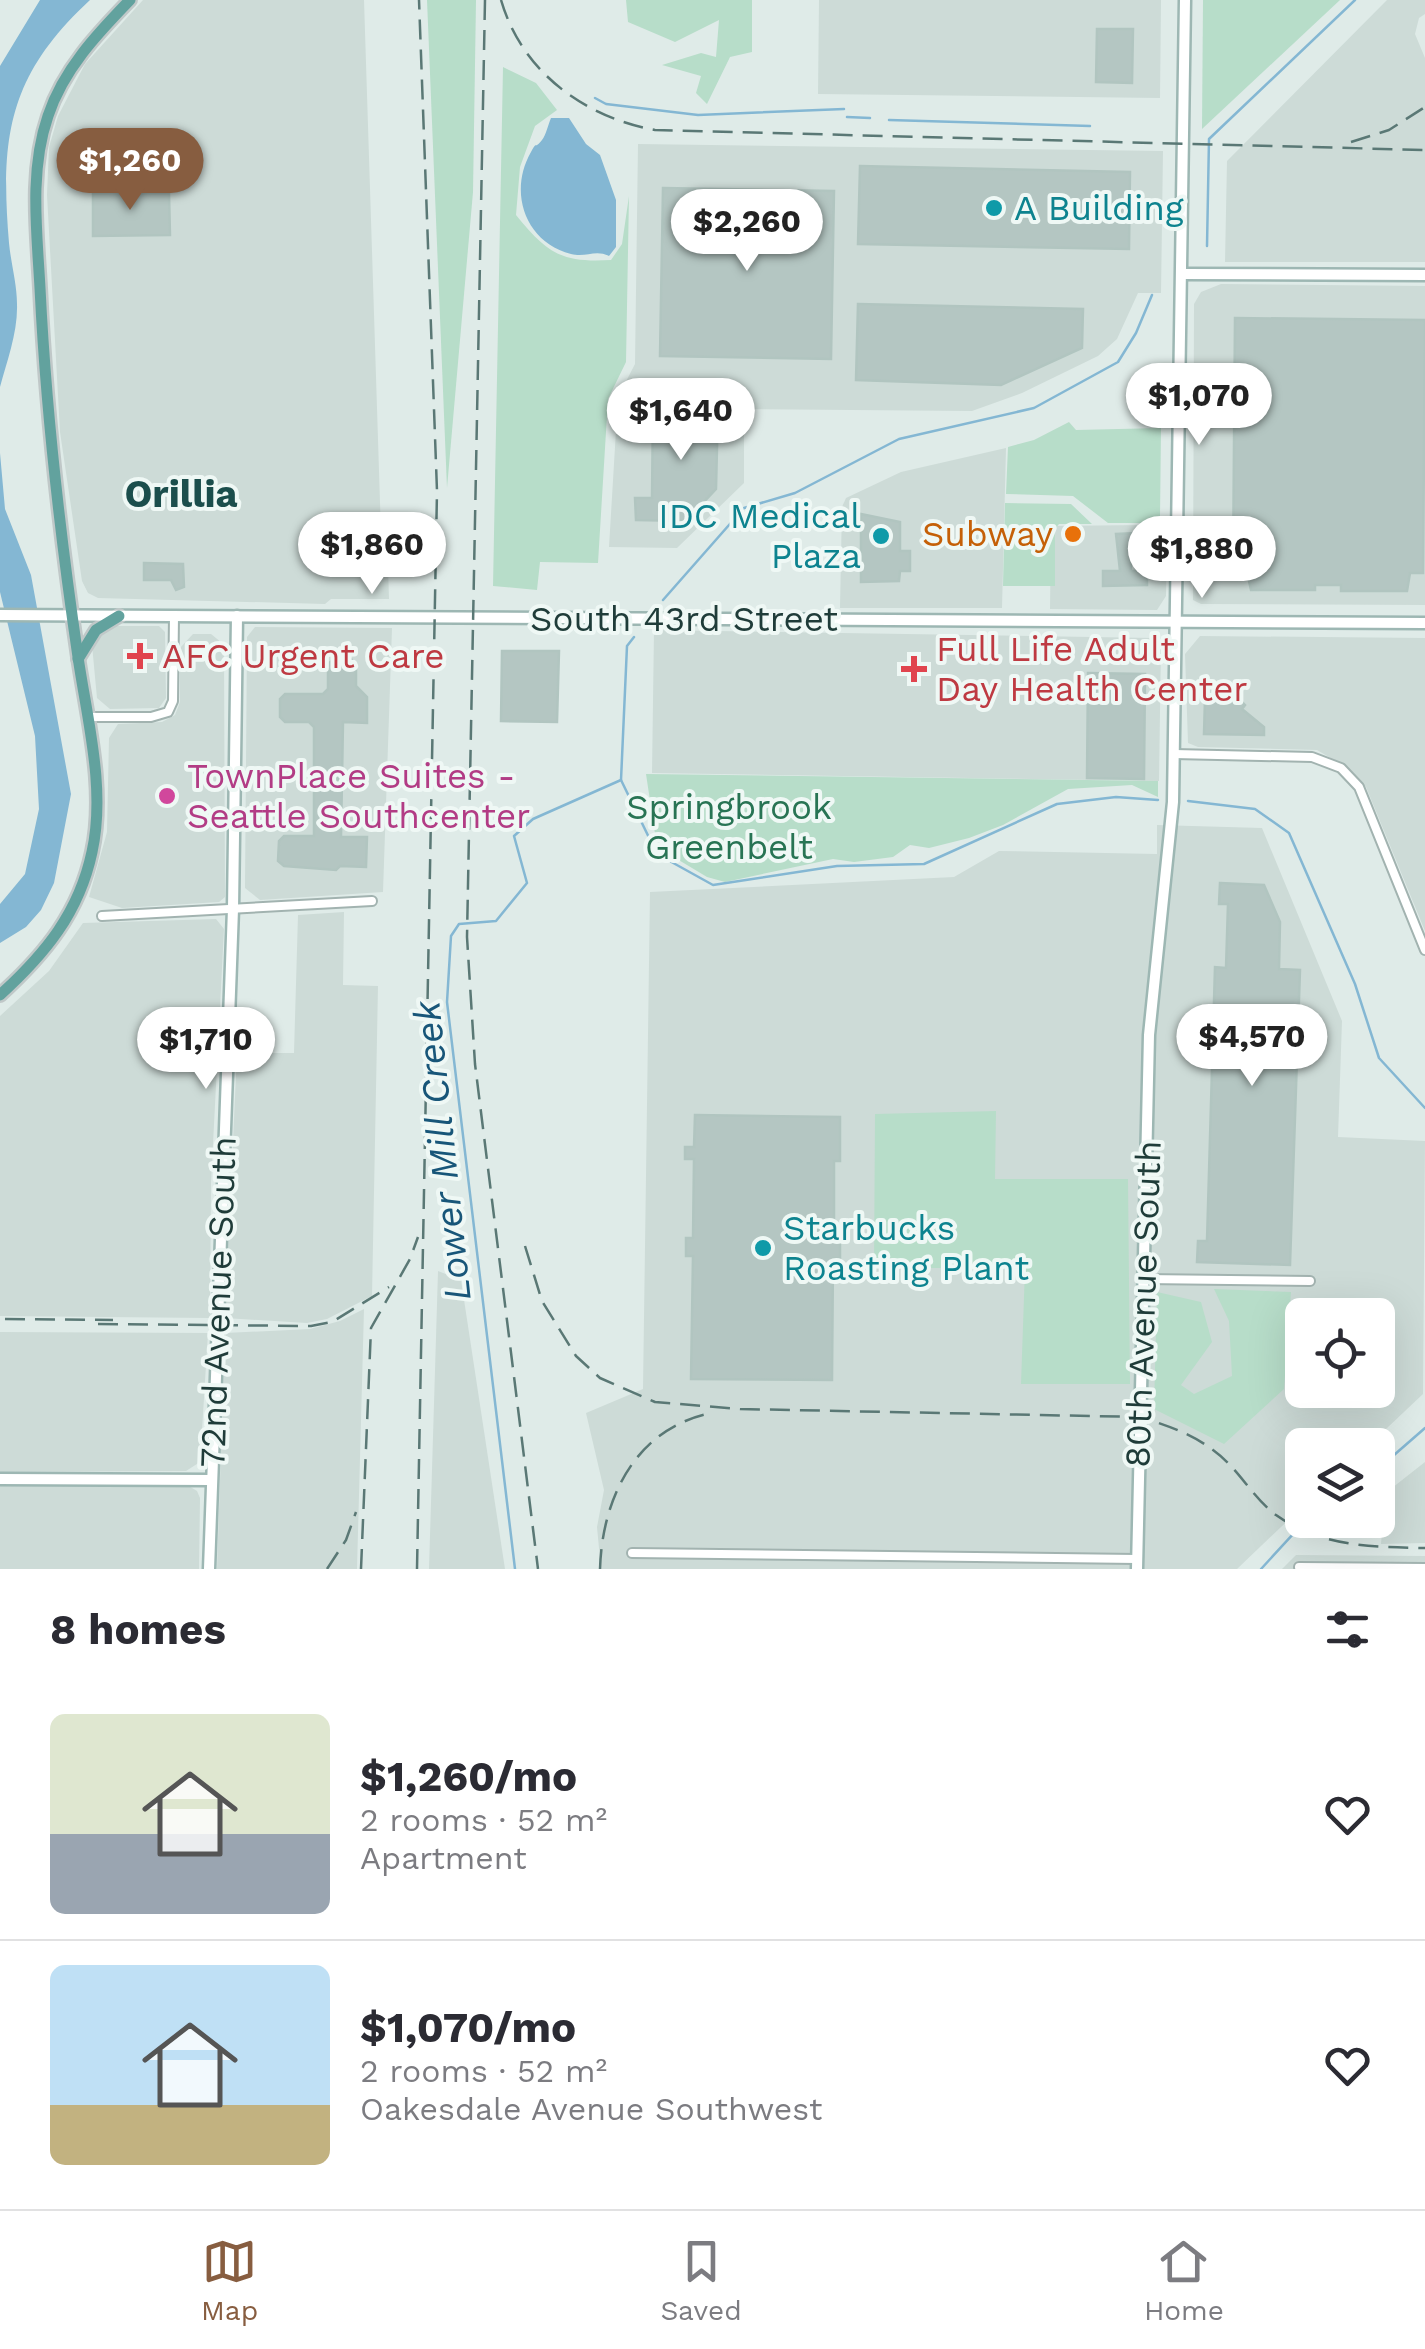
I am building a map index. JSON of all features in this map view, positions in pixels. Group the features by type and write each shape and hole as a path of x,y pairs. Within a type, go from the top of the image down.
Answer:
{"main road":[{"path":"0,995 48,948 67,920 86,875 96,833 88,717 55,498 44,360 37,165 46,120 60,88 81,54 130,0"},
{"path":"78,659 96,630 119,616"}],"street":[{"name":"80th Avenue South","path":"1137,1564 1149,1035 1170,842 1174,754 1185,0"},
{"path":"1183,274 1425,274"},
{"name":"South 43rd Street","path":"0,615 1425,623"},
{"path":"88,717 151,717 168,712 173,701 174,616"},
{"name":"72nd Avenue South","path":"209,1569 234,909 237,616"},
{"path":"1174,754 1303,756 1341,768 1358,787 1425,950"},
{"path":"102,916 372,900"},
{"path":"1144,1280 1310,1282"},
{"path":"0,1479 210,1480"},
{"path":"632,1553 1137,1564"},
{"path":"1299,1568 1425,1568"}],"shaded area":[{"path":"143,0 364,0 382,565 388,566 389,599 331,599 325,604 98,598 88,593 82,581 60,432 47,195 49,147 58,116 85,64"},
{"path":"819,0 1161,0 1160,98 818,94"},
{"path":"1387,0 1425,0 1425,14 1419,18 1415,34 1425,58 1425,262 1225,262 1227,161"},
{"path":"638,144 1163,151 1161,293 1138,293 1117,339 1098,356 1022,393 972,411 744,409 744,483 677,548 609,547 618,397 635,364"},
{"path":"1221,284 1425,286 1425,605 1201,604 1193,600 1194,304 1201,292"},
{"path":"1006,448 1002,608 840,608 842,507 846,498 901,472"},
{"path":"1167,518 1166,596 1157,610 1050,609 1051,526 1144,525"},
{"path":"113,626 159,626 165,632 166,698 159,708 110,709 97,698 92,645 97,634"},
{"path":"255,627 392,628 383,892 260,900 245,888 247,637"},
{"path":"654,630 1153,638 1161,644 1159,781 652,773"},
{"name":"TownPlace Suites - Seattle Southcenter","path":"193,634 211,634 222,643 224,651 225,897 219,902 122,908 89,897 107,832 109,738 118,724 162,722 175,715 180,702 180,648"},
{"path":"1200,636 1425,638 1425,931 1366,787 1351,770 1317,750 1198,747 1188,743 1185,654"},
{"path":"1157,825 1262,828 1342,1021 1338,1137 1425,1141 1423,1394 1387,1428 1285,1428 1285,1523 1237,1569 601,1569 597,1527 604,1490 586,1413 643,1389 650,892 954,877 999,851 1157,854"},
{"path":"344,912 343,985 378,986 372,1296 327,1319 307,1323 225,1318 237,1053 294,1053 298,915"},
{"path":"216,919 224,929 211,1183 210,1318 0,1316 0,1016 49,971 83,923"},
{"path":"438,1271 461,1280 505,1569 429,1569"},
{"path":"364,1309 357,1569 217,1569 225,1333 310,1329"},
{"path":"0,1332 208,1333 200,1462 186,1471 0,1472"},
{"path":"1425,1462 1425,1543 1381,1544 1382,1538 1395,1538 1395,1486"},
{"path":"187,1485 200,1498 199,1569 0,1569 0,1486"},
{"path":"1296,1555 1425,1556 1425,1569 1282,1569"}],"green space":[{"path":"427,0 476,0 473,192 447,488"},
{"path":"626,0 752,0 752,52 730,57 707,104 696,93 701,76 662,65 701,53 716,57 719,20 675,42 628,22"},
{"path":"1203,0 1340,0 1202,129"},
{"path":"503,67 536,83 557,110 535,126 520,167 516,215 537,238 567,257 611,260 622,244 629,196 626,362 608,399 598,563 540,562 537,590 493,586"},
{"path":"1069,422 1076,430 1161,428 1160,517 1144,523 1108,523 1073,496 1006,494 1008,447 1034,440"},
{"path":"1005,503 1071,504 1092,524 1059,524 1055,529 1055,586 1003,586"},
{"name":"Springbrook Greenbelt","path":"646,774 1158,781 1158,797 1132,785 1068,789 1003,825 969,838 929,848 910,845 893,857 854,862 833,859 725,882 707,877 657,847"},
{"path":"996,1111 995,1179 1128,1179 1130,1384 1021,1384 1025,1268 874,1268 875,1114"},
{"path":"1214,1289 1291,1292 1291,1298 1285,1298 1284,1389 1224,1444 1154,1409 1157,1292 1201,1302 1212,1342 1181,1385 1194,1394 1232,1376 1229,1321"}],"water":[{"path":"40,0 90,0 63,28 26,82 9,139 7,205 17,315 0,387 0,66"},
{"path":"551,118 569,118 586,144 600,155 616,200 616,247 609,256 576,255 555,248 542,239 525,213 521,199 524,167"},
{"path":"0,453 5,509 31,575 71,794 54,883 41,910 26,927 0,943 0,904 25,874 39,809 35,736 0,592"}],"building":[{"path":"1097,29 1133,29 1132,83 1096,82"},
{"name":"A Building","path":"860,166 1130,172 1129,249 858,244"},
{"path":"119,186 119,194 169,193 170,235 93,236 93,187"},
{"path":"663,188 834,191 831,359 660,356"},
{"path":"858,304 1083,309 1082,348 1001,385 856,380"},
{"path":"1235,318 1425,320 1423,573 1410,573 1407,591 1341,591 1341,585 1315,585 1315,590 1251,590 1247,572 1233,572"},
{"path":"653,406 718,407 716,489 686,521 636,520 635,498 652,498"},
{"name":"IDC Medical Plaza","path":"861,514 900,522 900,551 910,551 910,571 900,571 899,581 861,582"},
{"path":"1137,533 1137,550 1130,550 1131,571 1147,571 1147,585 1103,586 1103,571 1120,571 1116,534"},
{"path":"144,563 183,564 184,587 176,590 171,580 144,580"},
{"path":"502,651 559,651 557,722 501,721"},
{"path":"334,659 351,659 356,664 356,686 367,697 367,723 343,722 341,837 367,837 366,867 340,866 336,870 284,866 278,861 279,841 284,836 314,836 314,727 309,722 285,722 280,717 280,699 285,694 323,694 328,689 328,664"},
{"path":"1088,673 1145,674 1144,779 1087,778"},
{"path":"1226,695 1237,704 1240,700 1245,705 1242,709 1264,727 1264,735 1204,734 1205,699 1216,699"},
{"path":"1220,883 1264,885 1280,922 1279,969 1300,970 1290,1265 1197,1262 1198,1241 1207,1241 1215,967 1226,968 1228,904 1219,904"},
{"name":"Starbucks Roasting Plant","path":"695,1115 840,1117 840,1161 834,1161 834,1240 840,1240 840,1258 833,1258 832,1380 691,1379 693,1256 686,1256 686,1238 693,1238 694,1159 685,1159 685,1147 694,1147"}],"waterway":[{"path":"1207,246 1209,139 1355,0"},
{"path":"595,98 606,104 698,115 844,109"},
{"path":"847,117 870,118"},
{"path":"889,120 1090,126"},
{"path":"663,600 744,508 795,493 899,439 1034,408 1118,362 1152,295"},
{"path":"634,637 627,646 621,780 657,854 713,885 837,866 924,864 1057,804 1116,797 1158,800"},
{"name":"Lower Mill Creek","path":"515,1569 447,1002 451,936 459,924 496,921 527,883 514,836 533,819 621,780"},
{"path":"1188,801 1255,809 1289,833 1355,984 1379,1058 1425,1108"},
{"path":"1395,1454 1425,1428"},
{"path":"1261,1569 1289,1538"}],"railway":[{"path":"417,1569 437,491 419,0"},
{"path":"485,0 467,937 475,1064 538,1569"},
{"path":"501,0 524,49 559,87 604,114 655,130 1425,150"},
{"path":"1351,142 1389,130 1425,107"},
{"path":"361,1569 371,1328 418,1237"},
{"path":"525,1246 542,1301 576,1356 600,1378 655,1402 740,1409 1140,1417 1176,1429 1208,1447 1228,1463 1269,1509 1293,1526 1348,1543 1425,1548"},
{"path":"98,1324 311,1326 332,1322 389,1287"},
{"path":"5,1319 113,1320"},
{"path":"600,1569 607,1518 627,1472 660,1436 707,1414"},
{"path":"327,1569 346,1540 356,1512"}],"place":[{"name":"A Building","path":"994,208"},
{"name":"Subway","path":"1073,534"},
{"name":"IDC Medical Plaza","path":"881,536"},
{"name":"AFC Urgent Care","path":"140,656"},
{"name":"Full Life Adult Day Health Center","path":"914,669"},
{"name":"TownPlace Suites - Seattle Southcenter","path":"167,796"},
{"name":"Starbucks Roasting Plant","path":"763,1248"}],"district":[{"name":"Orillia","path":"181,494"}]}
